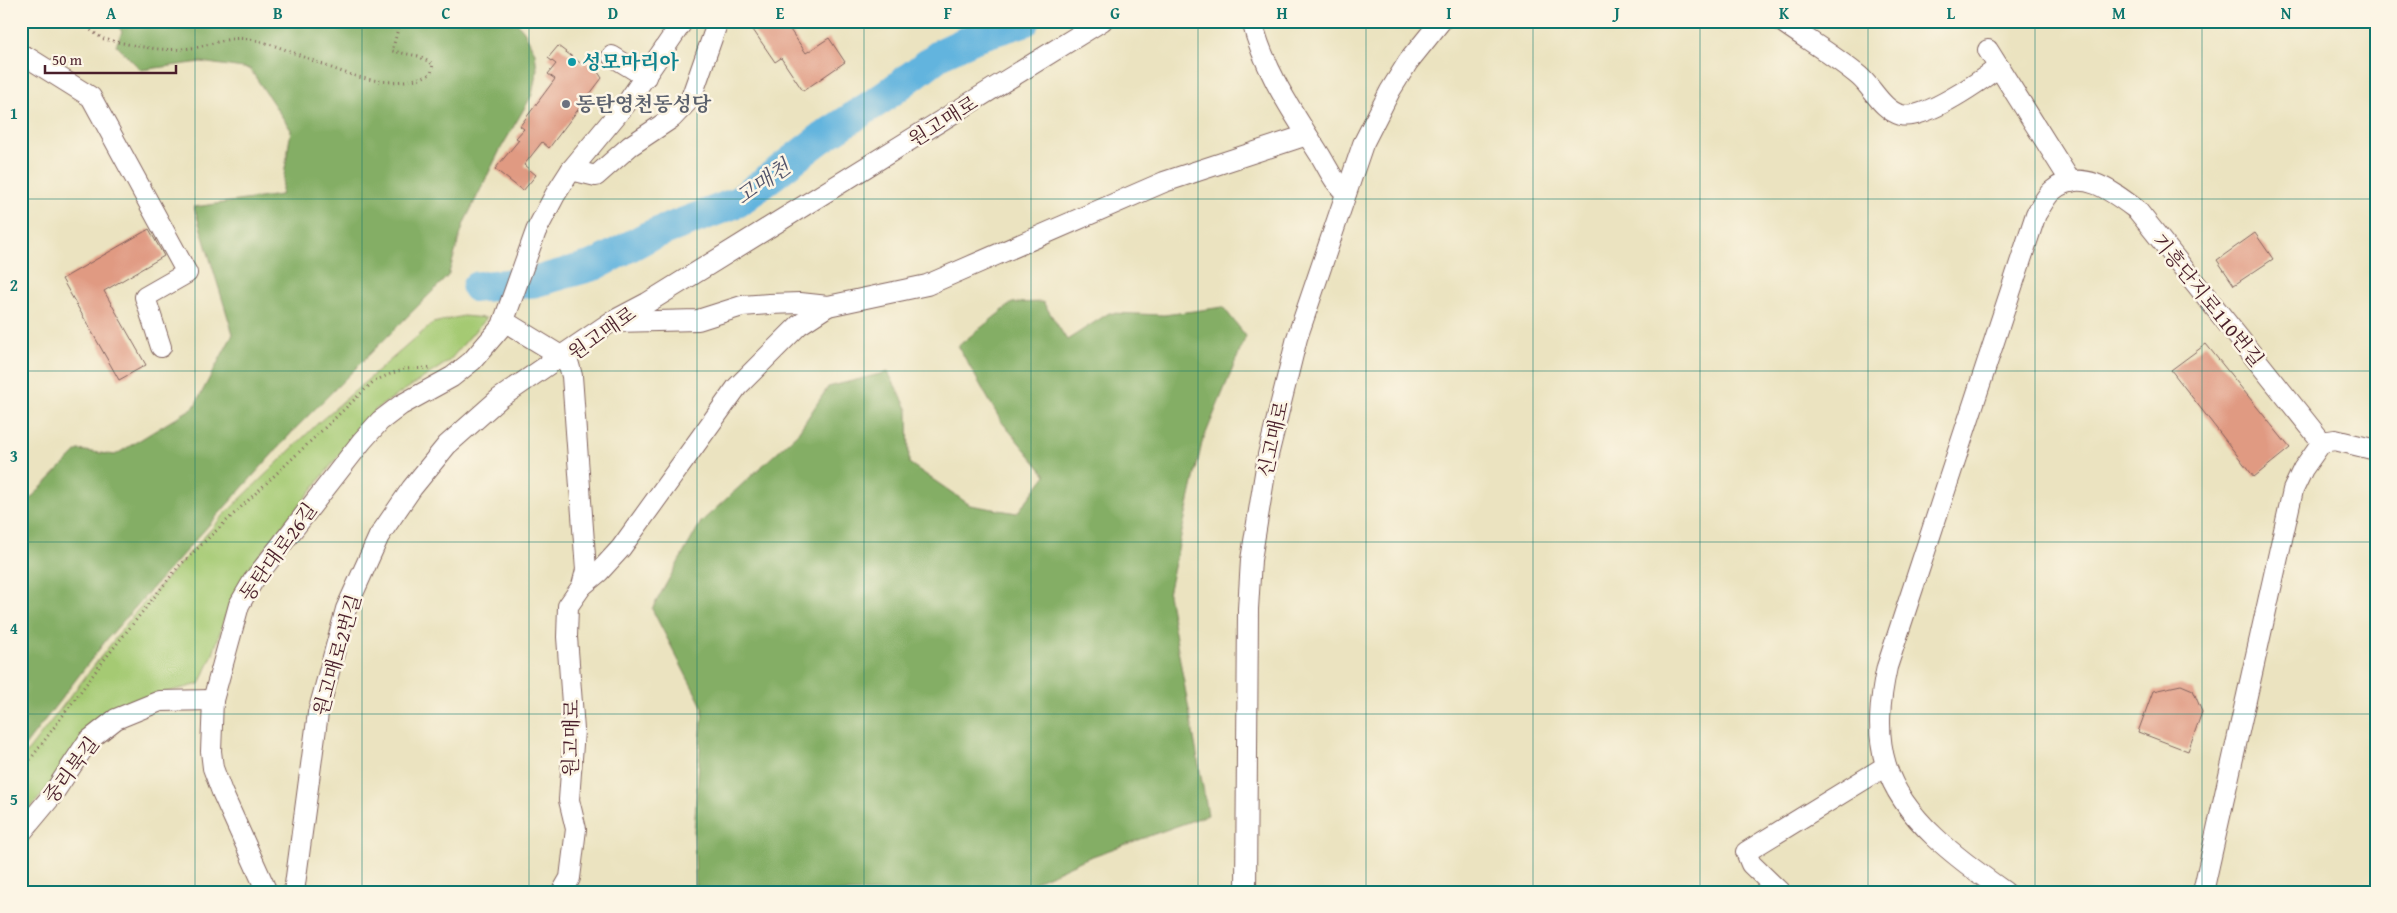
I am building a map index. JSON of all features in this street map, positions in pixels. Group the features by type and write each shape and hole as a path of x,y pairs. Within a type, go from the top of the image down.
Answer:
{"street":[{"path":"683,21 629,100 571,170 596,176 630,146 672,118 691,98 718,21"},
{"name":"원고매로","path":"562,892 570,878 576,829 569,800 574,730 567,637 568,606 582,586 586,570 572,376 569,365 561,356 611,322 647,303 1102,21"},
{"path":"1252,21 1256,37 1279,90 1340,188 1346,193"},
{"name":"신고매로","path":"1246,892 1248,609 1251,560 1258,507 1268,455 1297,338 1363,144 1390,91 1408,62 1441,21"},
{"path":"1780,21 1860,77 1886,106 1902,115 1925,112 1964,91 1999,68"},
{"path":"1988,50 2071,182 2052,191 2036,214 1887,667 1880,698 1880,733 1886,766 1901,796 1923,824 1963,862 2005,892"},
{"path":"612,56 646,76"},
{"path":"21,61 27,57 92,97 187,273 145,297 161,347"},
{"path":"611,322 698,320 742,306 800,303 828,306 927,285 1164,182 1307,135"},
{"name":"동탄대로26길","path":"268,892 213,768 211,725 213,700 239,605 253,581 362,441 380,421 401,405 452,377 472,361 506,316 530,247 555,195 571,170"},
{"name":"기흥단지로110번길","path":"2071,182 2076,180 2095,183 2114,193 2137,210 2322,442"},
{"path":"582,586 599,572 621,548 737,386 799,325 828,306"},
{"path":"506,316 561,356"},
{"name":"원고매로2번길","path":"294,892 318,713 346,609 379,536 412,488 447,445 500,398 561,356"},
{"path":"2203,892 2293,490 2302,469 2322,442 2336,440 2376,450"},
{"name":"중리북길","path":"21,832 51,797 88,742 116,719 160,700 213,700"},
{"path":"1780,892 1751,864 1746,852 1886,766"}],"path":[{"path":"79,21 104,38 160,51 196,47 233,38 252,39 308,57 358,79 399,82 415,80 431,74 433,64 418,56 392,51 402,21"},
{"path":"21,772 104,660 179,566 374,381 402,369 431,368"}],"green space":[{"path":"115,21 515,21 524,31 535,53 537,69 532,95 500,150 464,223 448,276 294,430 107,639 21,751 21,508 78,450 115,455 194,407 233,334 194,207 281,195 291,130 250,69 201,62 141,70 116,45 122,32"},
{"path":"1043,302 1067,340 1109,313 1164,315 1223,307 1246,336 1202,443 1168,594 1208,815 1087,858 1013,892 696,892 694,830 703,708 652,609 701,522 797,434 828,387 888,372 908,410 909,463 970,505 1017,513 1046,475 1001,421 958,346 1012,303"},
{"path":"463,316 486,318 449,361 376,409 259,556 230,602 213,654 200,684 167,692 104,718 21,820 21,760 134,614 223,516 318,423 433,323"}],"building":[{"path":"747,21 784,21 806,53 829,38 845,62 803,91 781,58 775,62"},
{"path":"558,46 583,65 586,61 596,69 602,78 549,148 542,142 524,165 536,175 523,191 495,169 519,140 516,138 524,129 520,126 555,79 548,74 556,64 548,58"},
{"path":"149,229 164,256 104,291 146,365 119,380 62,279"},
{"path":"2255,233 2273,259 2234,285 2217,260"},
{"path":"2206,344 2290,448 2254,477 2171,370"},
{"path":"2181,685 2193,690 2202,712 2188,751 2138,732 2153,691"}],"waterway":[{"name":"고매천","path":"477,287 534,282 595,265 649,236 738,202 820,139 884,97 942,53 981,35 1025,21"}],"place":[{"name":"성모마리아","path":"572,62"},
{"name":"동탄영천동성당","path":"566,104"}]}
